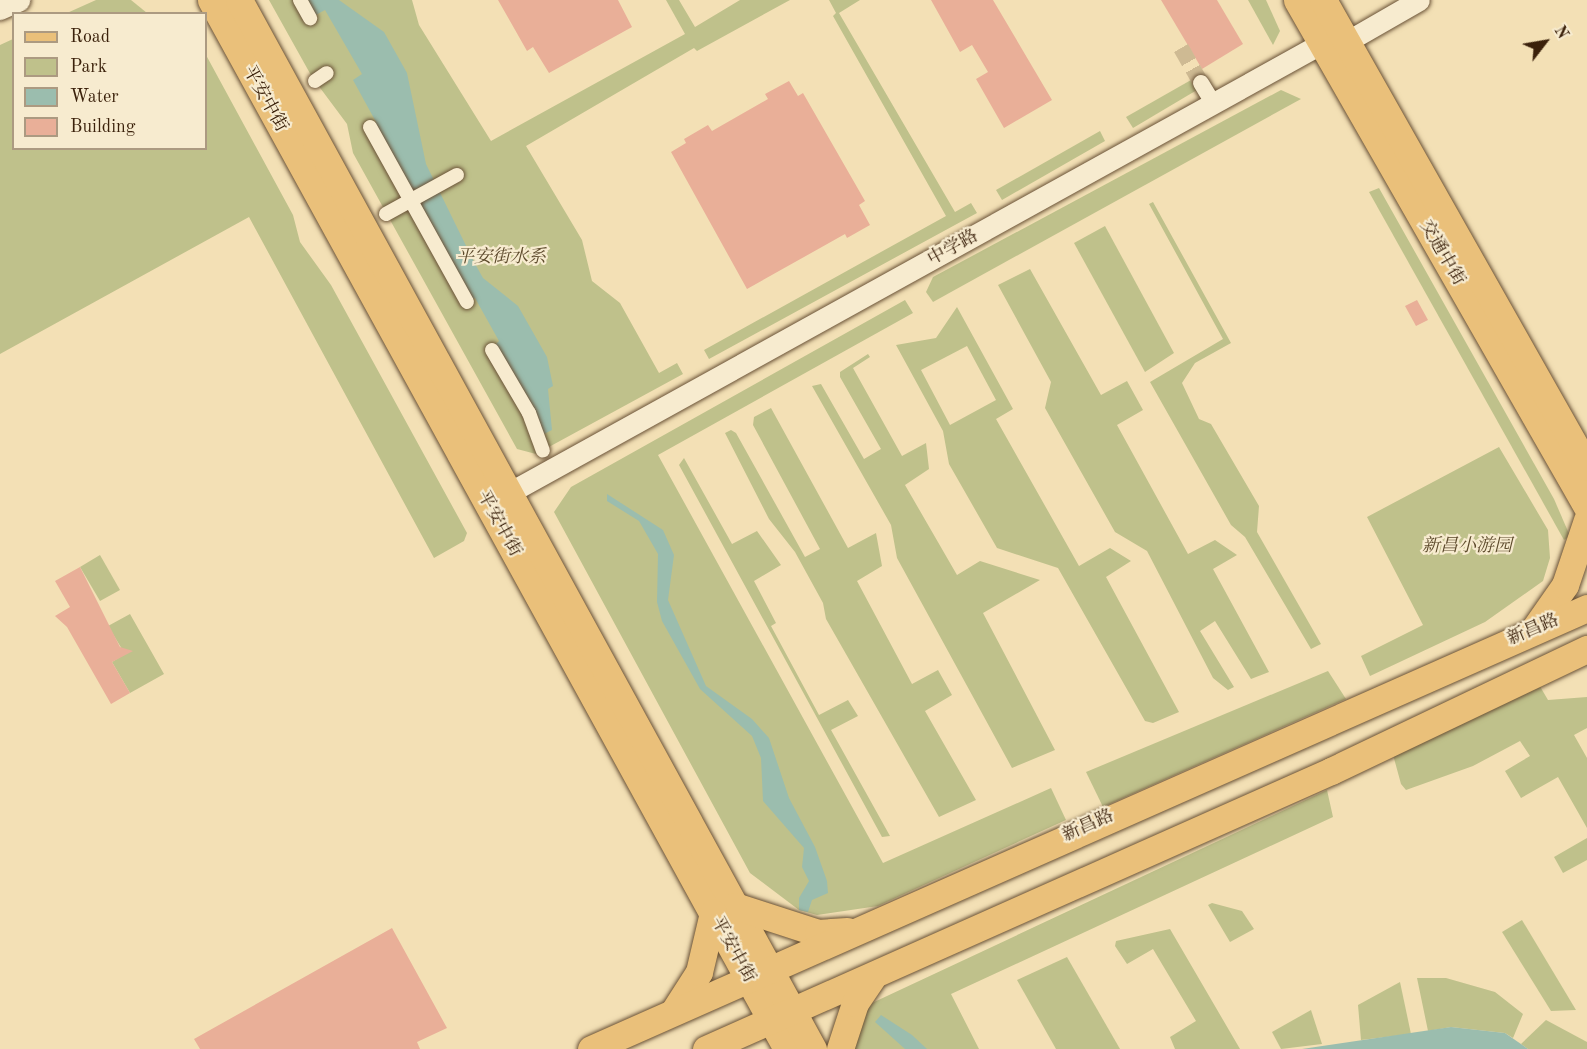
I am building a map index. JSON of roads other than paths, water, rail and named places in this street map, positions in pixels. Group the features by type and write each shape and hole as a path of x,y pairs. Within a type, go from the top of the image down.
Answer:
{"main road":[{"path":"0,8 18,0"},
{"name":"平安中街","path":"211,0 499,499 783,1017 813,1049"},
{"name":"平安中街","path":"239,0 499,499"},
{"name":"交通中街","path":"1297,0 1334,42 1587,467"},
{"name":"交通中街","path":"1323,0 1334,42 1587,507"},
{"path":"1535,628 1565,585 1587,520"},
{"name":"新昌路","path":"591,1049 1535,628 1587,608"},
{"path":"706,1049 872,978 1587,650"},
{"path":"1550,667 1587,659"},
{"path":"673,1012 699,972 724,909 818,933 860,930"},
{"path":"840,1049 855,1003 872,978"},
{"name":"平安中街","path":"783,1017 787,1049"}],"street":[{"path":"300,0 310,18"},
{"name":"中学路","path":"499,499 1213,103 1419,0"},
{"path":"315,81 327,73"},
{"path":"1201,83 1213,103"},
{"path":"370,127 467,302"},
{"path":"386,214 457,175"},
{"path":"492,350 529,413 543,451"}],"water":[{"path":"305,0 339,0 384,32 407,73 426,164 474,262 483,278 518,306 547,357 553,386 548,389 552,430 540,436 495,345 499,341 475,298 470,301 373,126 376,122 353,80 362,74 325,10 314,16"},
{"path":"607,494 663,530 674,555 668,600 706,686 752,719 769,738 789,798 815,847 827,881 828,893 812,900 808,912 799,910 799,898 809,881 802,867 804,848 763,801 761,758 752,736 700,689 662,621 657,602 658,554 639,521 607,501"},
{"path":"881,1015 912,1035 927,1049 905,1049 875,1022"},
{"path":"1451,1027 1505,1033 1528,1049 1302,1049"}],"tunnel":[{"path":"1181,48 1201,83"}],"park label":[{"name":"平安街水系","path":"501,257"},
{"name":"新昌小游园","path":"1467,546"}]}
